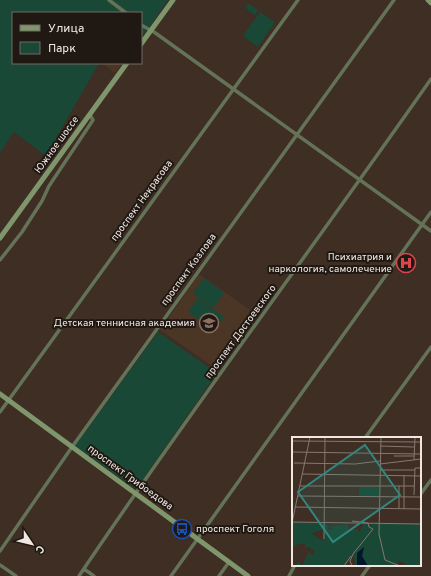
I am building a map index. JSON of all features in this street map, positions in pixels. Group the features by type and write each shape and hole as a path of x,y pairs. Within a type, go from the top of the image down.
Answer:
{"street":[{"path":"109,0 125,12"},
{"path":"142,43 173,0"},
{"name":"проспект Некрасова","path":"0,412 298,0"},
{"name":"проспект Козлова","path":"0,551 72,447 394,0"},
{"path":"428,0 431,3"},
{"path":"142,26 151,30 431,231"},
{"name":"Южное шоссе","path":"0,238 126,64"},
{"name":"проспект Достоевского","path":"79,576 135,493 360,181 431,79"},
{"path":"0,260 22,232 42,201 49,186 93,120 90,114"},
{"path":"171,576 431,212"},
{"path":"366,437 431,347"},
{"name":"проспект Грибоедова","path":"0,394 248,576"},
{"path":"421,494 431,480"},
{"path":"219,576 229,562"},
{"path":"0,565 16,576"},
{"path":"289,576 294,566"},
{"path":"362,576 369,566"},
{"path":"84,569 94,576"}],"shaded area":[{"path":"103,64 122,64 115,73"},
{"name":"Детская теннисная академия","path":"199,274 257,315 218,370 160,330"}],"green space":[{"path":"0,0 168,0 144,34 142,35 142,12 12,12 12,64 98,64 46,156 14,132 0,153"},
{"path":"248,3 258,10 255,15 245,8"},
{"path":"260,12 275,22 258,47 243,36"},
{"path":"204,278 224,293 213,308 193,293"},
{"path":"198,298 224,317 215,331 188,312"},
{"path":"158,332 217,373 136,489 75,446"}],"place":[{"name":"Психиатрия и наркология, самолечение","path":"406,263"},
{"name":"Детская теннисная академия","path":"209,323"},
{"name":"проспект Гоголя","path":"182,529"}]}
